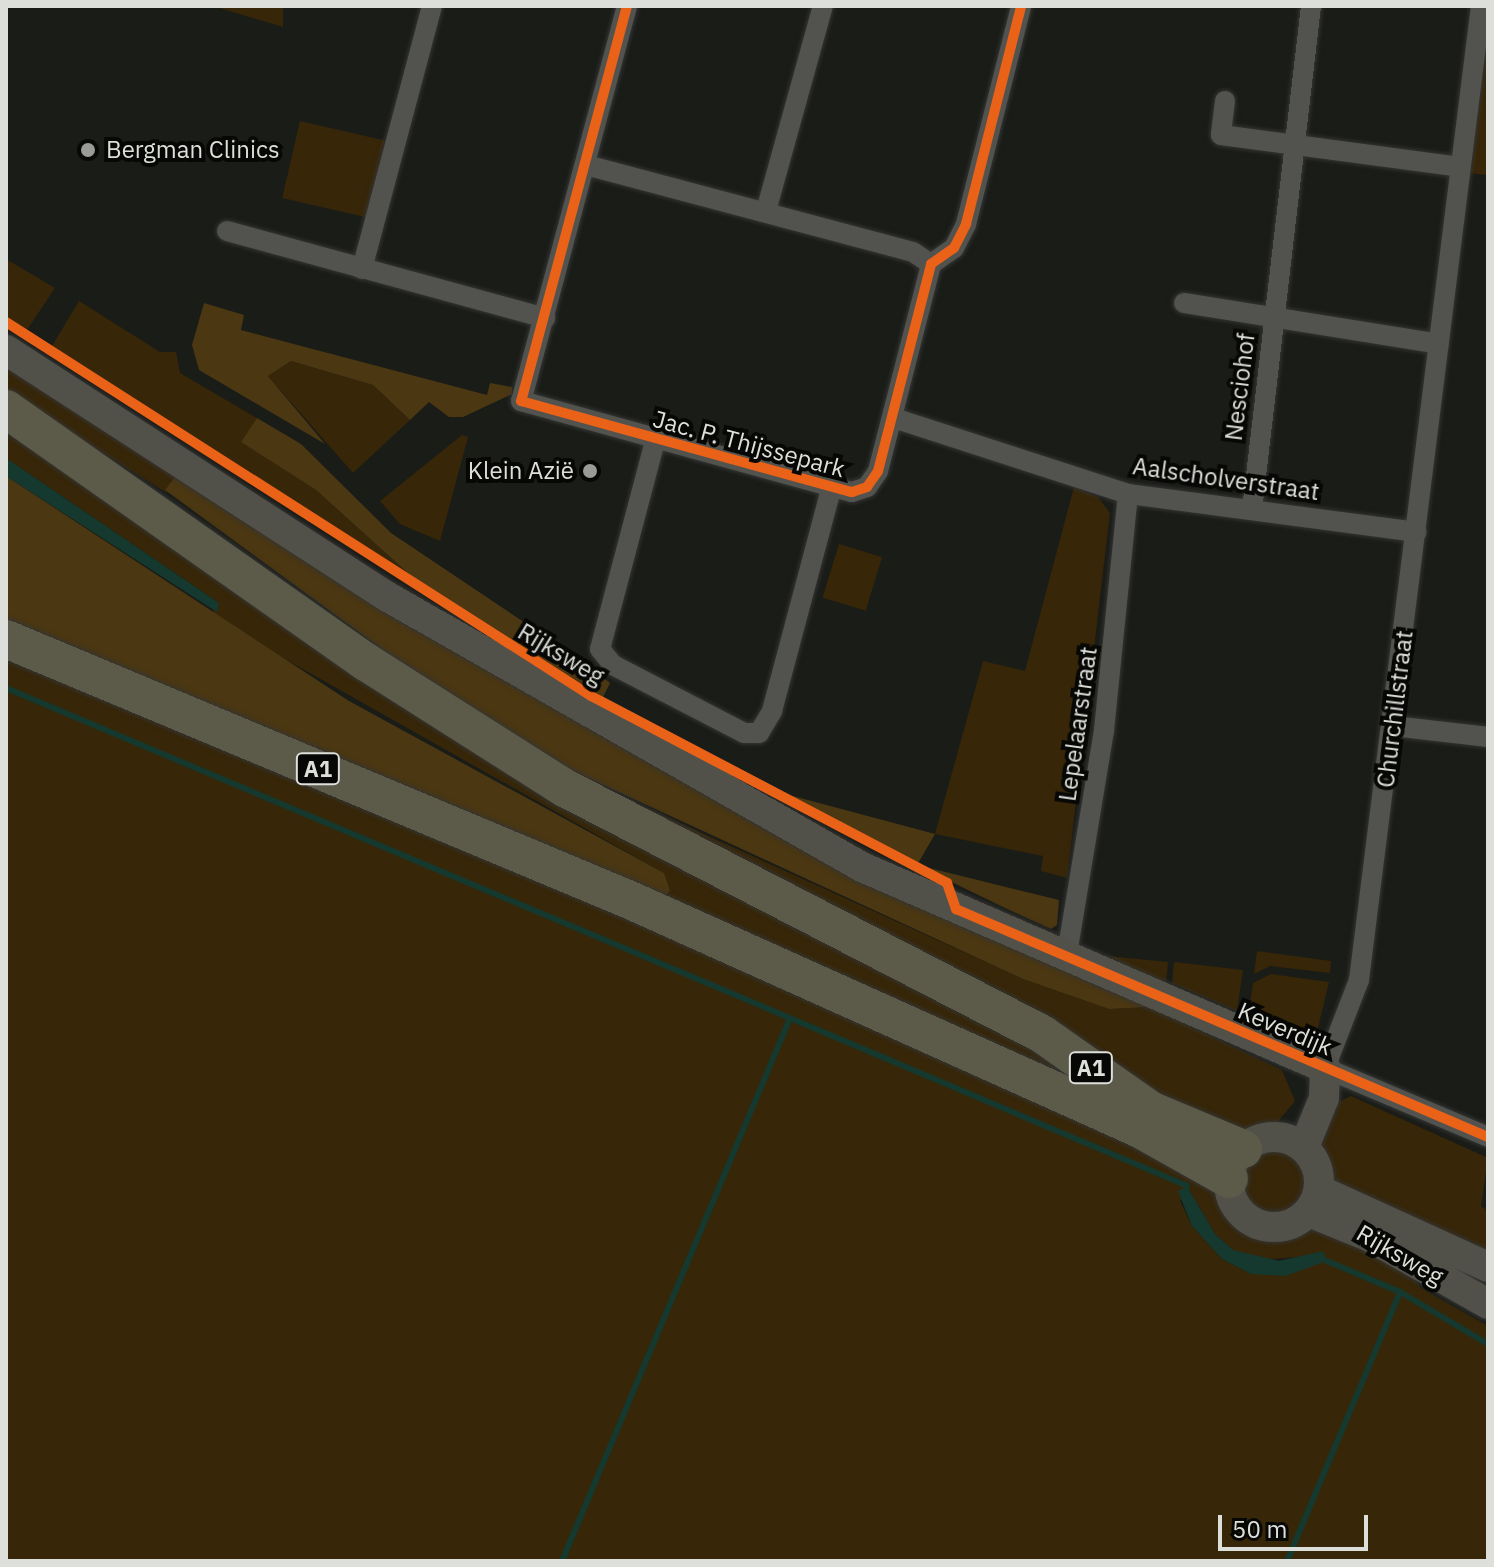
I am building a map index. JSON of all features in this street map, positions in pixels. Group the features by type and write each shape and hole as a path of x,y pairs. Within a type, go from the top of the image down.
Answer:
{"highway":[{"name":"A1","path":"6,409 366,662 563,787 1042,1034 1150,1110 1236,1164"},
{"name":"A1","path":"6,639 643,906 1140,1129 1236,1164"}],"main road":[{"name":"Rijksweg","path":"6,350 388,597 606,726 862,867 1066,960"},
{"name":"Keverdijk","path":"1066,960 1325,1068"},
{"name":"Churchillstraat","path":"1293,1142 1325,1068"},
{"path":"1293,1142 1314,1201 1288,1225 1263,1226 1236,1207 1236,1164 1293,1142"},
{"name":"Rijksweg","path":"1314,1201 1488,1267"},
{"name":"Rijksweg","path":"1314,1201 1368,1236 1488,1304"}],"street":[{"path":"362,269 432,6"},
{"name":"Jac. P. Thijssepark","path":"627,6 521,401 831,489 867,487 894,418 931,264"},
{"path":"766,211 823,6"},
{"path":"586,165 913,252 931,264 954,248 966,224 1021,6"},
{"name":"Nesciohof","path":"1252,510 1311,6"},
{"name":"Churchillstraat","path":"1325,1068 1359,980 1480,8"},
{"path":"1225,101 1221,135 1460,167"},
{"path":"227,231 545,318"},
{"name":"Nesciohof","path":"1184,303 1275,317"},
{"path":"1275,317 1439,344"},
{"name":"Aalscholverstraat","path":"894,418 1128,494 1417,532"},
{"name":"Jac. P. Thijssepark","path":"655,441 600,649 613,665 744,733 759,733 772,711 831,489"},
{"name":"Lepelaarstraat","path":"1066,960 1104,730 1128,494"},
{"path":"1393,726 1488,737"},
{"name":"Keverdijk","path":"1325,1068 1488,1137"}],"shaded area":[{"path":"213,6 283,6 283,27"},
{"path":"1488,10 1488,175 1466,173"},
{"path":"300,121 385,141 367,218 282,198"},
{"path":"6,259 55,288 27,330 6,319"},
{"path":"79,301 160,352 176,352 180,373 257,418 242,442 316,490 420,584 52,346"},
{"path":"204,303 244,315 241,330 487,395 490,383 512,387 512,394 463,417 449,417 429,402 410,420 373,385 291,361 268,376 325,444 199,370 192,345"},
{"path":"291,361 373,385 410,420 353,473 268,376"},
{"path":"6,364 179,472 166,492 6,392"},
{"path":"257,418 301,444 391,533 588,665 610,683 603,697 420,584 316,490 241,442"},
{"path":"6,424 145,516 1007,1025 1136,1109 660,901 664,873 225,625 211,614 219,603 6,458"},
{"path":"462,435 468,437 440,541 400,524 380,501"},
{"path":"6,458 219,603 217,612 6,476"},
{"path":"178,473 429,634 821,857 1149,1007 1109,1009 1023,979 569,769 382,649 165,490"},
{"path":"6,476 349,701 664,873 670,891 660,901 6,618"},
{"path":"1074,487 1098,497 1110,513 1067,878 1041,871 1043,856 935,834 983,661 1025,671"},
{"path":"839,544 882,557 866,611 823,598"},
{"path":"6,655 1052,1098 1221,1195 1238,1222 1254,1232 1276,1236 1310,1226 1406,1270 1421,1288 1488,1326 1488,1561 6,1561","holes":["1187,1186 1215,1234 1233,1250 1255,1260 1299,1257 1251,1274 1222,1259 1192,1226 1180,1201"]},
{"path":"752,785 935,834 917,865 1059,900 1057,925 1051,929 1005,908"},
{"path":"607,790 1023,979 1109,1009 1149,1007 1282,1070 1295,1101 1275,1125 1234,1138"},
{"path":"1257,951 1331,961 1330,973 1270,966 1254,974"},
{"path":"1107,956 1168,962 1166,983"},
{"path":"1174,962 1243,970 1237,1011 1172,983"},
{"path":"1271,974 1329,982 1316,1036 1298,1038 1248,1018 1253,983"},
{"path":"1351,1096 1488,1158 1481,1206 1488,1211 1488,1261 1335,1188 1320,1143 1335,1104"},
{"path":"1274,1149 1287,1151 1297,1159 1305,1169 1305,1195 1297,1205 1287,1213 1274,1215 1261,1213 1251,1205 1243,1195 1241,1182 1243,1169 1251,1159 1261,1151"},
{"path":"1187,1186 1215,1234 1233,1250 1279,1261 1323,1251 1327,1261 1285,1276 1251,1274 1222,1259 1192,1226 1178,1191"}],"waterway":[{"path":"6,688 790,1018"},
{"path":"562,1561 790,1018 1187,1186"},
{"path":"1327,1261 1400,1292 1488,1344"},
{"path":"1287,1561 1400,1292"}],"cycle path":[{"path":"627,6 521,401 852,492 867,487 878,471 931,264 954,248 966,224 1021,6"},
{"path":"6,322 591,696 947,883 956,909 1488,1137"}],"place":[{"name":"Bergman Clinics","path":"88,150"},
{"name":"Klein Azië","path":"590,471"}]}
